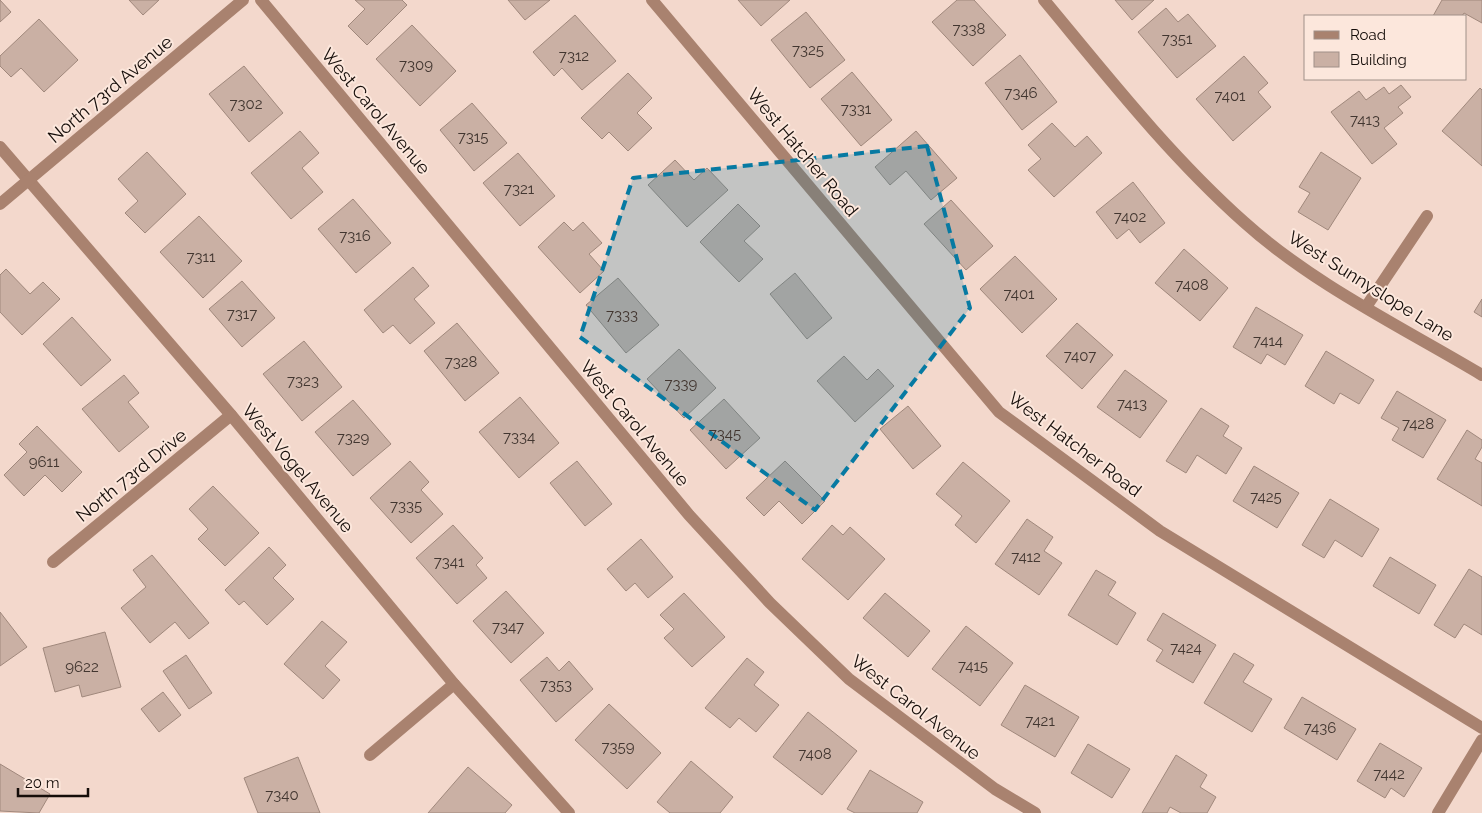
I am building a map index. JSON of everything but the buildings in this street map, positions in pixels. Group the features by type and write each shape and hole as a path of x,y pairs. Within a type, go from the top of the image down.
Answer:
{"street":[{"name":"North 73rd Avenue","path":"0,204 243,0"},
{"name":"West Carol Avenue","path":"261,0 689,515 770,603 848,680 995,789 1035,813"},
{"name":"West Hatcher Road","path":"652,0 1000,412 1160,531 1482,728"},
{"name":"West Sunnyslope Lane","path":"1044,0 1166,148 1244,223 1300,266 1482,376"},
{"name":"West Vogel Avenue","path":"0,146 231,415 454,684 569,813"},
{"path":"1366,307 1427,216"},
{"name":"North 73rd Drive","path":"53,562 231,415"},
{"path":"370,755 454,684"},
{"path":"1438,813 1482,740"}],"highlighted area":[{"path":"927,146 970,308 815,510 580,337 633,178"}]}
